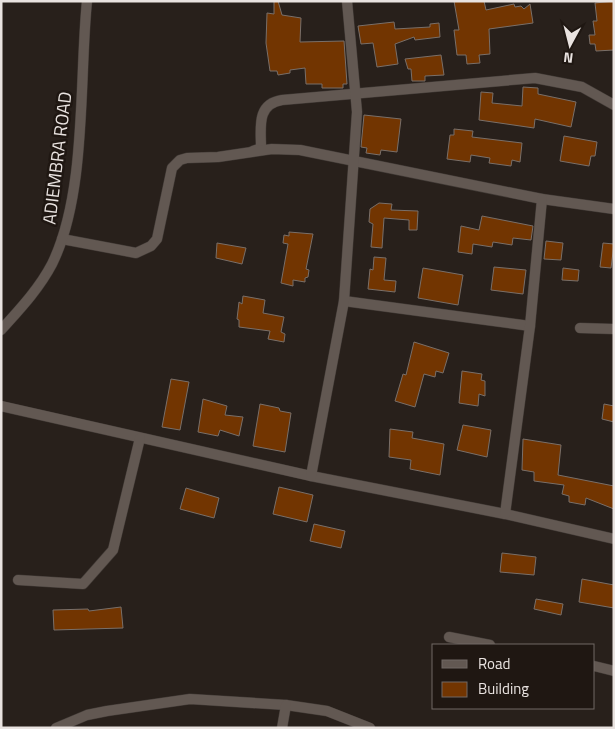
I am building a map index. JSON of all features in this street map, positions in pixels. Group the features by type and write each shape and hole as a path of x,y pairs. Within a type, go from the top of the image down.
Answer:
{"street":[{"name":"ADIEMBRA ROAD","path":"1,330 37,288 52,264 62,239 72,198 78,140 87,1"},
{"path":"311,476 344,301 354,160 355,94 348,1"},
{"path":"250,152 261,148 261,116 270,104 282,100 535,78 582,87 614,105"},
{"path":"62,239 139,252 151,246 157,239 174,164 187,158 218,157 287,148 354,160 542,200 614,209"},
{"path":"505,514 530,326 542,200"},
{"path":"344,301 530,326"},
{"path":"580,328 614,330"},
{"path":"1,406 311,476 505,514 614,539"},
{"path":"18,580 83,584 110,555 140,438"},
{"path":"449,637 485,644"},
{"path":"595,666 614,671"},
{"path":"56,728 87,715 171,700 190,699 286,704 326,711 370,728"},
{"path":"282,728 286,704"}],"building":[{"path":"274,1 278,1 282,15 301,18 300,42 344,41 347,84 343,84 343,88 322,88 322,84 306,84 305,68 290,70 290,73 278,75 277,71 270,71 266,43 267,13 274,14"},
{"path":"454,1 484,1 486,10 514,4 515,7 521,6 524,9 530,4 533,23 489,29 490,54 479,55 480,63 467,64 466,55 457,55 454,30 459,30"},
{"path":"614,1 614,50 596,51 595,44 590,44 589,35 595,35 593,21 597,21 595,3"},
{"path":"394,22 395,29 430,27 430,24 439,23 440,37 415,40 414,37 395,44 398,64 377,67 373,43 361,44 358,26"},
{"path":"441,55 444,75 425,76 425,81 412,81 411,69 408,69 405,59"},
{"path":"523,87 538,88 538,94 576,102 571,127 535,119 534,128 479,120 481,92 493,93 492,103 522,106"},
{"path":"364,115 401,119 397,152 381,150 380,155 366,153 367,148 361,147"},
{"path":"454,129 473,131 472,137 522,143 520,162 512,160 511,166 489,163 490,158 471,155 470,162 447,159 450,135 454,135"},
{"path":"564,136 597,142 595,156 591,156 589,166 560,161"},
{"path":"379,203 392,204 391,210 418,211 417,230 409,230 409,220 384,218 382,248 371,247 373,224 369,222 370,209"},
{"path":"482,216 533,226 531,240 513,238 512,245 493,242 492,247 473,244 472,254 458,252 461,226 479,230"},
{"path":"289,232 313,234 306,269 309,270 308,277 305,278 305,282 293,280 293,286 281,283 288,244 283,243 284,235 289,236"},
{"path":"546,241 563,243 561,260 544,259"},
{"path":"217,243 246,248 242,264 216,258"},
{"path":"603,243 614,244 611,268 600,267"},
{"path":"374,257 386,258 384,280 396,281 395,292 368,289 370,269 373,270"},
{"path":"494,267 526,270 523,294 491,290"},
{"path":"423,268 463,275 458,305 418,298"},
{"path":"563,268 579,270 578,281 562,280"},
{"path":"243,296 265,300 263,313 284,317 281,332 285,334 284,342 268,339 270,331 239,327 239,320 237,319 239,302 242,304"},
{"path":"414,342 449,353 443,373 436,371 435,377 424,374 415,407 395,401 403,374 406,375"},
{"path":"462,371 482,374 481,380 485,381 485,396 479,394 478,406 459,403"},
{"path":"171,379 189,382 180,430 162,427"},
{"path":"203,399 227,406 225,415 243,417 239,436 220,430 218,436 198,432"},
{"path":"260,404 291,413 285,452 253,446"},
{"path":"604,404 614,406 614,422 602,419"},
{"path":"463,425 491,430 487,457 457,450"},
{"path":"390,429 413,432 412,438 444,444 440,475 410,469 411,460 389,457"},
{"path":"523,439 561,445 558,475 614,486 614,509 586,498 585,505 569,502 569,496 562,494 564,485 534,481 534,472 522,470"},
{"path":"279,487 313,495 307,522 273,514"},
{"path":"186,488 219,498 214,518 180,509"},
{"path":"314,524 345,531 341,548 310,541"},
{"path":"502,553 536,557 534,575 500,572"},
{"path":"582,579 614,585 614,608 579,602"},
{"path":"536,599 563,604 561,615 534,609"},
{"path":"121,607 123,628 54,630 53,610 88,609 89,611"}]}
